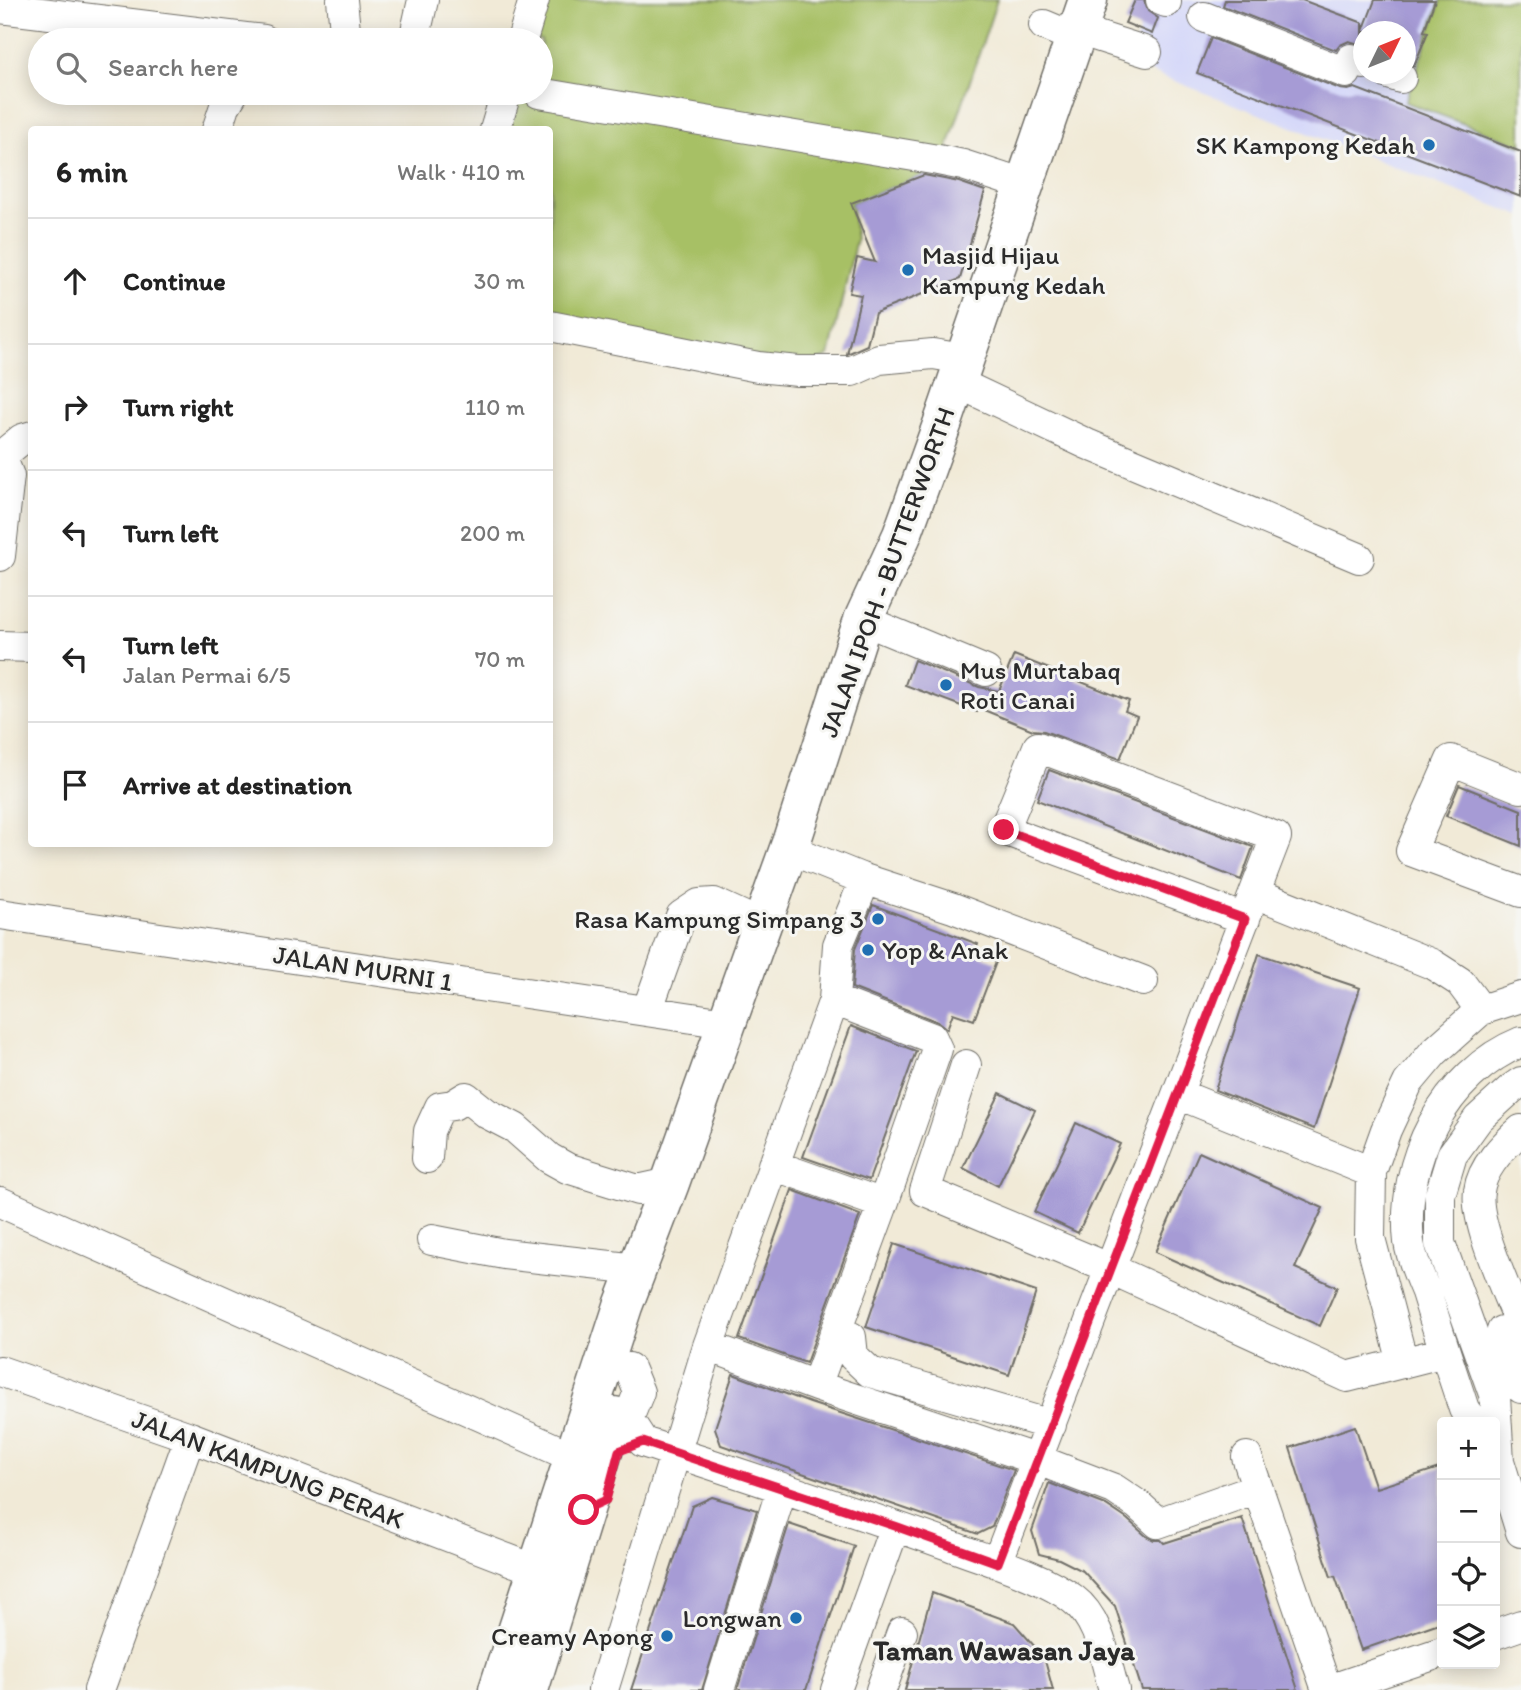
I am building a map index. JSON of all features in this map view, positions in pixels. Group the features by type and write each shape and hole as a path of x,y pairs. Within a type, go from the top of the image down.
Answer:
{"highway":[{"name":"JALAN IPOH - BUTTERWORTH","path":"499,1690 573,1457 637,1269 643,1186 726,1023 789,849 863,620 902,535 960,371 1024,185 1071,23"},
{"name":"JALAN IPOH - BUTTERWORTH","path":"529,1690 645,1316 643,1186"}],"street":[{"path":"342,0 345,28"},
{"path":"416,28 422,0"},
{"path":"526,28 534,0"},
{"path":"0,8 165,28"},
{"path":"1204,17 1346,73 1351,59 1353,60"},
{"path":"1071,23 1147,52"},
{"path":"553,95 967,156 1024,185"},
{"path":"218,126 226,105"},
{"path":"496,126 502,105"},
{"path":"553,328 758,367 798,371 852,371 879,359 933,354 1087,444 1359,558"},
{"path":"0,556 9,475 1,456 28,437"},
{"path":"863,620 986,671"},
{"path":"0,646 28,646"},
{"path":"998,1563 1038,1460 1051,1425 1250,906 1276,837 1038,747 1004,830 1250,906 1432,964 1460,982 1481,1010"},
{"path":"1521,788 1451,761 1411,851 1521,892"},
{"path":"789,849 1143,981"},
{"path":"603,1690 708,1346 834,1000 838,945 863,885 861,878"},
{"path":"647,1011 681,916 699,904 714,903 762,925"},
{"name":"JALAN MURNI 1","path":"0,914 726,1023"},
{"path":"1403,1363 1370,1238 1371,1172 1386,1130 1408,1083 1434,1052 1481,1010 1521,997"},
{"path":"816,1386 937,1049 932,1038 834,1000"},
{"path":"1470,1417 1464,1409 1409,1243 1410,1198 1420,1149 1445,1105 1474,1071 1521,1042"},
{"path":"966,1065 925,1191 1111,1269 1347,1377 1445,1352"},
{"path":"1496,1417 1495,1397 1504,1330 1440,1242 1440,1195 1452,1155 1478,1119 1521,1082"},
{"path":"1178,1094 1371,1172"},
{"path":"426,1158 429,1131 440,1107 453,1105 466,1097 486,1113 515,1128 558,1164 643,1186"},
{"path":"1521,1130 1509,1140 1490,1164 1479,1191 1482,1226 1504,1330 1521,1388"},
{"path":"773,1165 883,1204"},
{"path":"0,1202 573,1457"},
{"path":"432,1240 504,1254 637,1269"},
{"path":"851,1337 853,1356 870,1372 1051,1425"},
{"path":"708,1346 816,1386 1038,1460 1114,1489 1158,1523 1257,1488"},
{"path":"629,1368 639,1392 628,1419 643,1442"},
{"name":"JALAN KAMPUNG PERAK","path":"0,1371 190,1437 536,1570"},
{"path":"99,1690 190,1437"},
{"path":"584,1510 606,1500 619,1451 643,1442 895,1526 998,1563 1074,1599 1088,1615 1096,1631 1114,1690"},
{"path":"1247,1457 1328,1690 1437,1654"},
{"path":"1500,1467 1521,1532"},
{"path":"719,1690 782,1488"},
{"path":"836,1690 895,1526"},
{"path":"1500,1632 1521,1625"},
{"path":"850,1653 885,1679 902,1632"}],"shaded area":[{"name":"SK Kampong Kedah","path":"1151,0 1473,0 1521,18 1521,216 1128,63"}],"green space":[{"path":"539,0 997,0 949,144 947,167 851,203 856,240 829,356 807,366 553,319 553,126 503,126 509,105 553,105 553,28 531,28"},
{"path":"1441,0 1521,0 1521,145 1405,102 1411,84 1416,84 1416,71"}],"building":[{"path":"1135,0 1144,0 1148,11 1158,18 1152,34 1125,23"},
{"path":"1225,0 1302,0 1358,21 1353,21 1353,42 1340,45 1336,50 1223,6"},
{"path":"1375,0 1435,0 1424,31 1428,32 1416,61 1416,21 1367,21"},
{"path":"1211,38 1340,89 1355,88 1521,152 1521,197 1197,73"},
{"name":"Masjid Hijau Kampung Kedah","path":"924,175 959,182 985,191 960,279 875,313 867,345 847,354 861,295 849,293 857,258 875,262 851,203"},
{"path":"1014,655 1129,701 1125,711 1137,716 1120,759 1044,731 1033,730 979,708 977,712 905,685 914,660 979,687 999,691"},
{"path":"1049,770 1253,847 1241,880 1037,800"},
{"path":"1459,785 1521,810 1521,846 1446,816"},
{"path":"873,905 978,944 975,953 996,962 974,1020 953,1013 947,1029 938,1022 852,988 855,949"},
{"path":"1259,954 1360,988 1314,1129 1215,1090"},
{"path":"851,1026 916,1051 869,1180 803,1157"},
{"path":"1000,1093 1035,1110 998,1186 963,1168"},
{"path":"1076,1123 1120,1144 1078,1233 1034,1212"},
{"path":"1199,1152 1323,1208 1295,1268 1337,1287 1320,1326 1155,1252"},
{"path":"792,1190 860,1215 806,1363 739,1339"},
{"path":"894,1244 1036,1292 1009,1375 866,1327"},
{"path":"733,1374 810,1403 1014,1470 992,1527 978,1534 721,1445 715,1428"},
{"path":"1355,1426 1376,1488 1437,1469 1437,1624 1361,1650 1335,1576 1331,1577 1290,1448"},
{"path":"1049,1483 1106,1505 1146,1536 1164,1543 1242,1518 1298,1690 1142,1690 1115,1606 1083,1571 1059,1559 1039,1554 1032,1531"},
{"path":"712,1497 757,1510 702,1690 631,1690 692,1506"},
{"name":"Longwan","path":"789,1524 854,1546 806,1690 737,1690"},
{"path":"932,1593 1014,1623 1044,1657 1053,1690 905,1690"}],"place":[{"name":"SK Kampong Kedah","path":"1429,145"},
{"name":"Masjid Hijau Kampung Kedah","path":"908,270"},
{"name":"Mus Murtabaq Roti Canai","path":"946,685"},
{"name":"Rasa Kampung Simpang 3","path":"878,919"},
{"name":"Yop & Anak","path":"868,950"},
{"name":"Longwan","path":"796,1618"},
{"name":"Creamy Apong","path":"667,1636"}],"district":[{"name":"Taman Wawasan Jaya","path":"1004,1650"}],"route":[{"path":"584,1510 606,1500 619,1451 643,1442 998,1563 1245,919 1004,830"}]}
